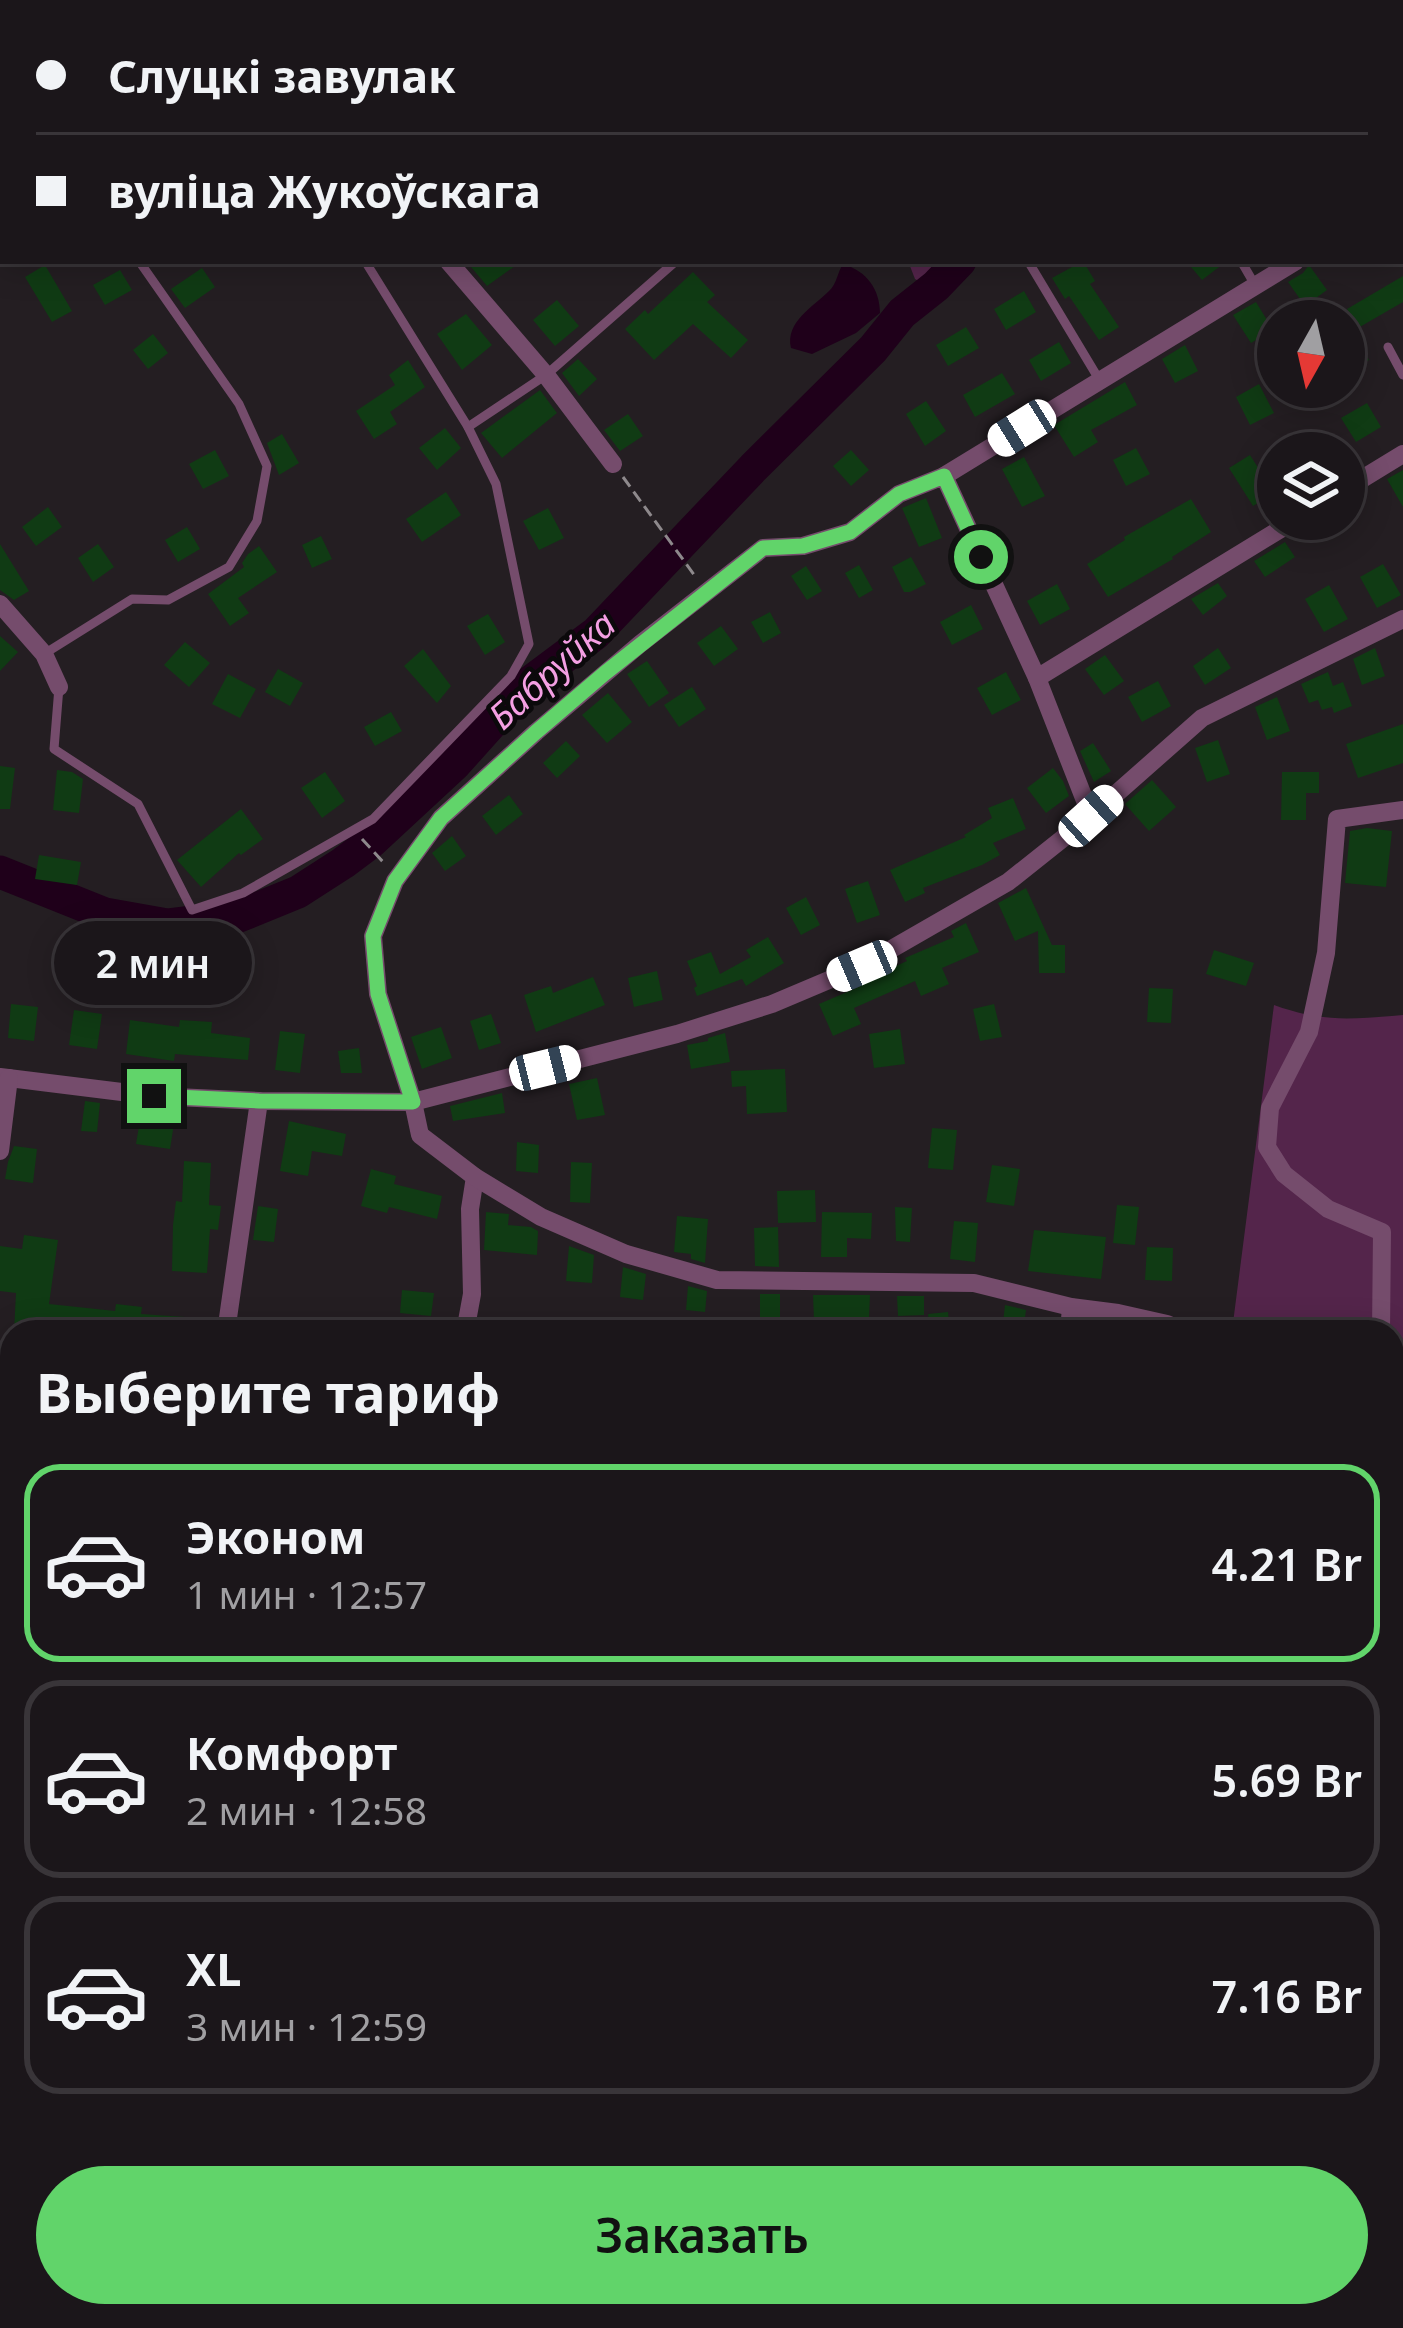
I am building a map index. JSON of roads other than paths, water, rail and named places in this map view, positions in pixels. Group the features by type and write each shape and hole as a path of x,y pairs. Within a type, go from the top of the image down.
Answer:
{"street":[{"path":"451,264 546,375 613,464"},
{"path":"1149,1320 974,1283 717,1280 626,1254 541,1217 475,1177 420,1135 378,994 373,936 395,881 441,818 640,644 763,548 803,546 850,532 899,494 944,476 1291,264"},
{"path":"1365,477 1403,454"},
{"path":"944,476 1037,678 1091,816"},
{"path":"1037,678 1263,540"},
{"path":"0,604 44,654 59,687"},
{"path":"0,1151 5,1078 154,1096 413,1102 677,1034 772,1004 862,966 1008,882 1202,718 1403,619"},
{"path":"1381,1320 1382,1232 1328,1209 1284,1174 1267,1147 1270,1108 1309,1032 1326,953 1337,819 1403,810"},
{"path":"228,1320 259,1101"},
{"path":"467,1320 475,1177"},
{"path":"1070,1320 1071,1307"}],"lane":[{"path":"44,654 132,598 168,600 229,567 257,521 267,466 239,404 141,264"},
{"path":"59,687 54,749 138,804 191,910 243,893 373,820 511,676 529,644 496,484 468,427 367,264"},
{"path":"468,427 546,375 673,264"},
{"path":"1030,264 1100,381"},
{"path":"1243,264 1256,285"},
{"path":"1388,347 1403,375"}],"waterway":[{"name":"Бабруйка","path":"0,872 105,914 167,925 239,916 298,892 371,842 454,765 525,686 596,633 873,349 902,313 957,264"}]}
